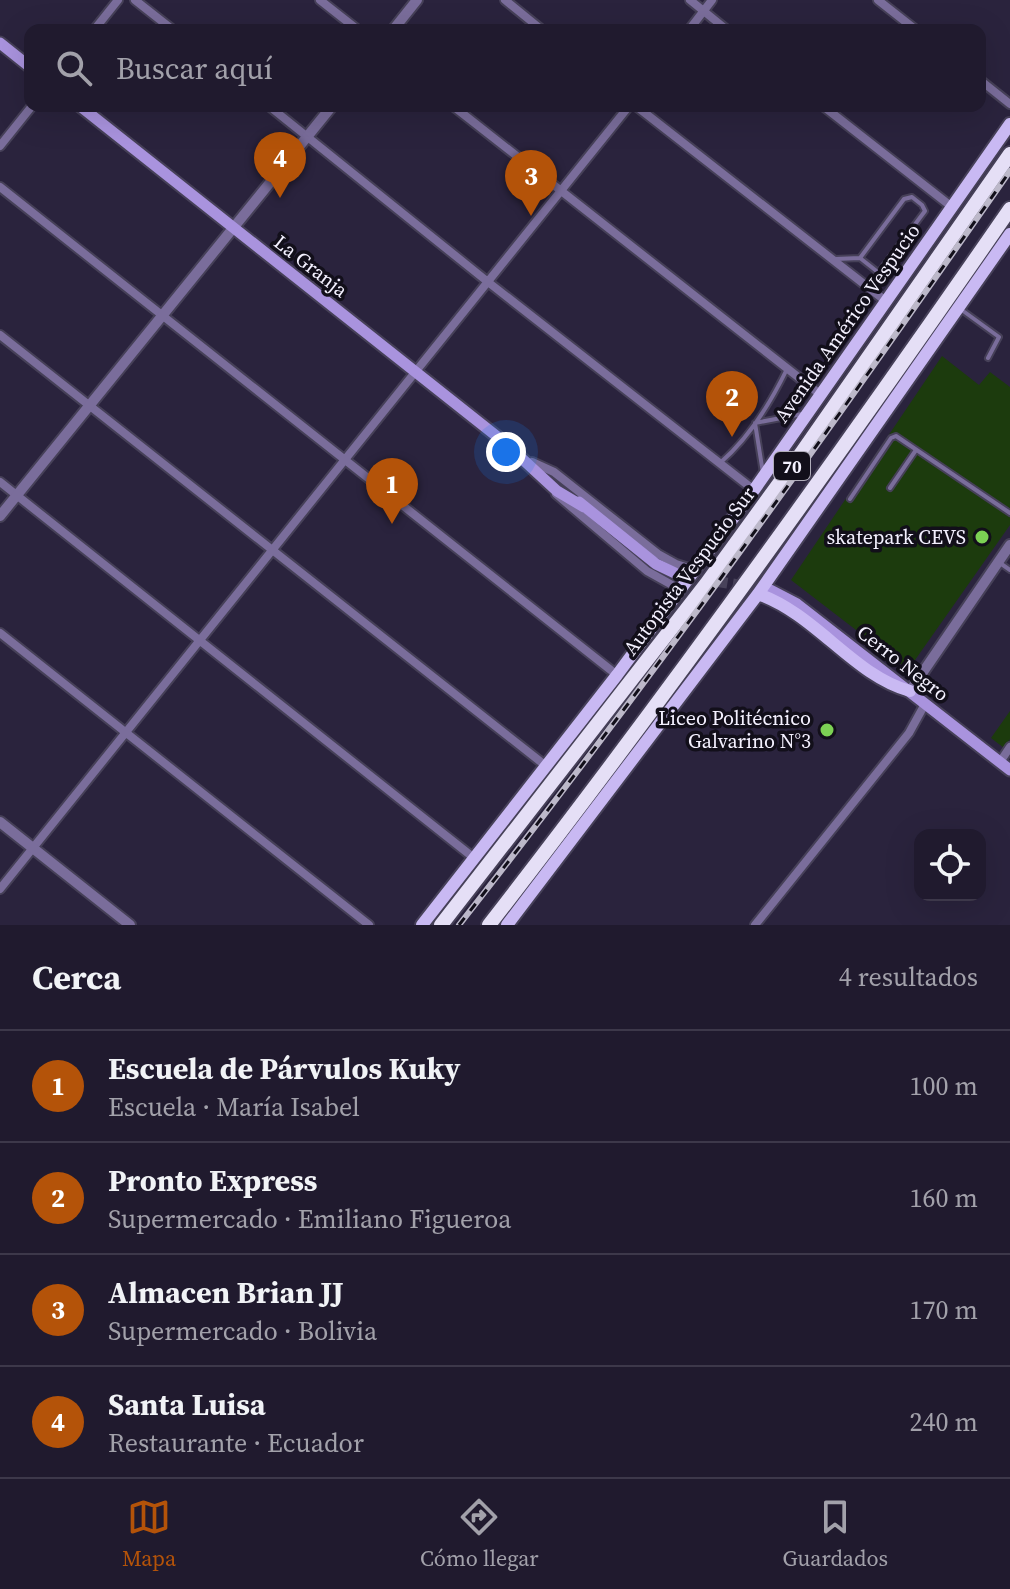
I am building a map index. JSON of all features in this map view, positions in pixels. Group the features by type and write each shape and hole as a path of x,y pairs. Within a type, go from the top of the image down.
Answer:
{"highway":[{"name":"Autopista Vespucio Sur","path":"441,925 714,573 1010,154"},
{"name":"70","path":"489,925 776,544 1010,209"}],"main road":[{"path":"0,43 24,62"},
{"name":"La Granja","path":"88,112 416,371 519,455 557,491 584,507 656,564 679,575"},
{"name":"Avenida Américo Vespucio","path":"422,925 617,675 764,477 1010,124"},
{"path":"507,925 764,592 1010,234"},
{"name":"La Granja","path":"519,455 568,490 584,507"},
{"path":"764,592 790,608 879,678 910,691"},
{"name":"Cerro Negro","path":"910,691 1010,770"}],"street":[{"path":"99,24 118,0"},
{"path":"135,0 165,24"},
{"path":"320,0 350,24"},
{"path":"398,24 417,0"},
{"path":"505,0 535,24"},
{"path":"690,0 719,24"},
{"path":"693,24 712,0"},
{"path":"878,0 908,24"},
{"path":"986,85 1010,104"},
{"path":"0,146 27,112"},
{"path":"277,112 754,490"},
{"path":"0,516 327,112"},
{"path":"460,112 821,395"},
{"path":"0,889 624,112"},
{"path":"644,112 887,302"},
{"path":"831,112 952,207"},
{"path":"0,187 617,675"},
{"path":"0,335 546,766"},
{"name":"La Granja","path":"532,462 554,472 667,559 695,570"},
{"name":"La Granja","path":"540,476 570,507 647,571 681,590"},
{"path":"0,482 474,858"},
{"path":"910,691 1010,545"},
{"path":"0,633 369,925"},
{"path":"756,925 909,733 925,704"},
{"path":"1000,762 1010,747"},
{"path":"0,822 130,925"}],"lane":[{"path":"860,258 904,199 912,197 922,205 925,211 868,287"},
{"path":"833,259 860,258 879,273"},
{"path":"958,307 999,337 988,358"},
{"path":"720,463 736,449 773,398 787,369"},
{"path":"755,423 808,413"},
{"path":"755,423 764,477"},
{"path":"850,499 893,437 898,437 1010,513"},
{"path":"890,488 917,450"},
{"path":"998,562 1010,570"}],"green space":[{"path":"942,356 979,385 990,372 1010,387 1010,525 908,670 791,580"},
{"path":"1010,711 1010,739 1004,748 991,738"}],"tunnel":[{"path":"684,576 769,590"}],"railway":[{"path":"459,925 740,552 1010,171"}],"place":[{"name":"Santa Luisa","path":"280,198"},
{"name":"Almacen Brian JJ","path":"531,216"},
{"name":"Pronto Express","path":"732,437"},
{"name":"Escuela de Párvulos Kuky","path":"392,524"},
{"name":"skatepark CEVS","path":"982,537"},
{"name":"Liceo Politécnico Galvarino N°3","path":"827,730"}]}
